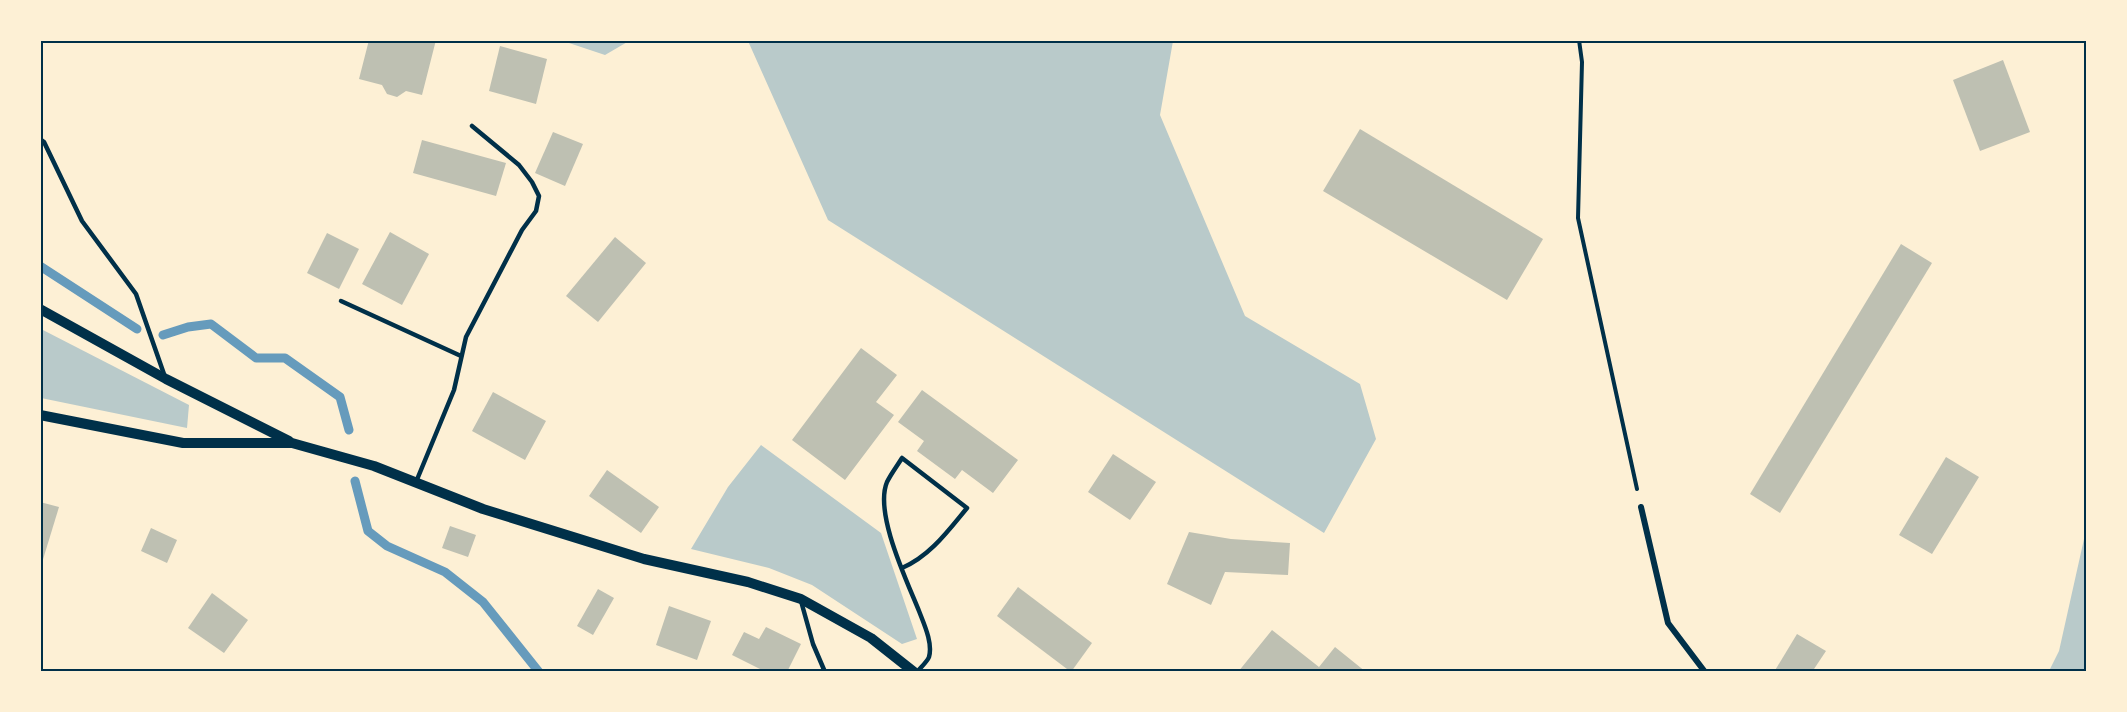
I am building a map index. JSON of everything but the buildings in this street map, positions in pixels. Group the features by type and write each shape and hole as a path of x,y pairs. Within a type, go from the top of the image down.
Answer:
{"street":[{"path":"40,309 166,379 292,443 374,466 483,508 632,555 748,582 801,599 871,638 916,672"},
{"path":"40,414 183,443 292,443"},
{"path":"1641,507 1668,623 1705,672"}],"lane":[{"path":"416,482 454,390 466,337 522,230 536,211 539,196 519,165 472,126"},
{"path":"40,139 44,142 82,221 136,294 166,379"},
{"path":"341,301 461,356"},
{"path":"902,568 915,562 931,549 967,508 902,458 887,483 886,514 892,544 925,626 930,645 928,658 916,672"},
{"path":"801,599 813,644 825,672"}],"path":[{"path":"1579,40 1582,62 1578,219 1641,507"}],"shaded area":[{"path":"563,41 629,41 605,55"},
{"path":"748,41 1173,41 1160,115 1245,316 1360,384 1376,439 1324,533 828,220"},
{"path":"41,329 189,405 187,428 41,398"},
{"path":"761,445 881,533 917,639 902,644 812,585 769,568 691,549 728,487"},
{"path":"2086,530 2086,671 2049,671 2059,651"}],"waterway":[{"path":"40,266 137,329"},
{"path":"163,335 188,327 211,324 256,358 285,358 340,397 349,430"},
{"path":"355,481 368,531 387,546 445,572 483,602 539,672"}]}
